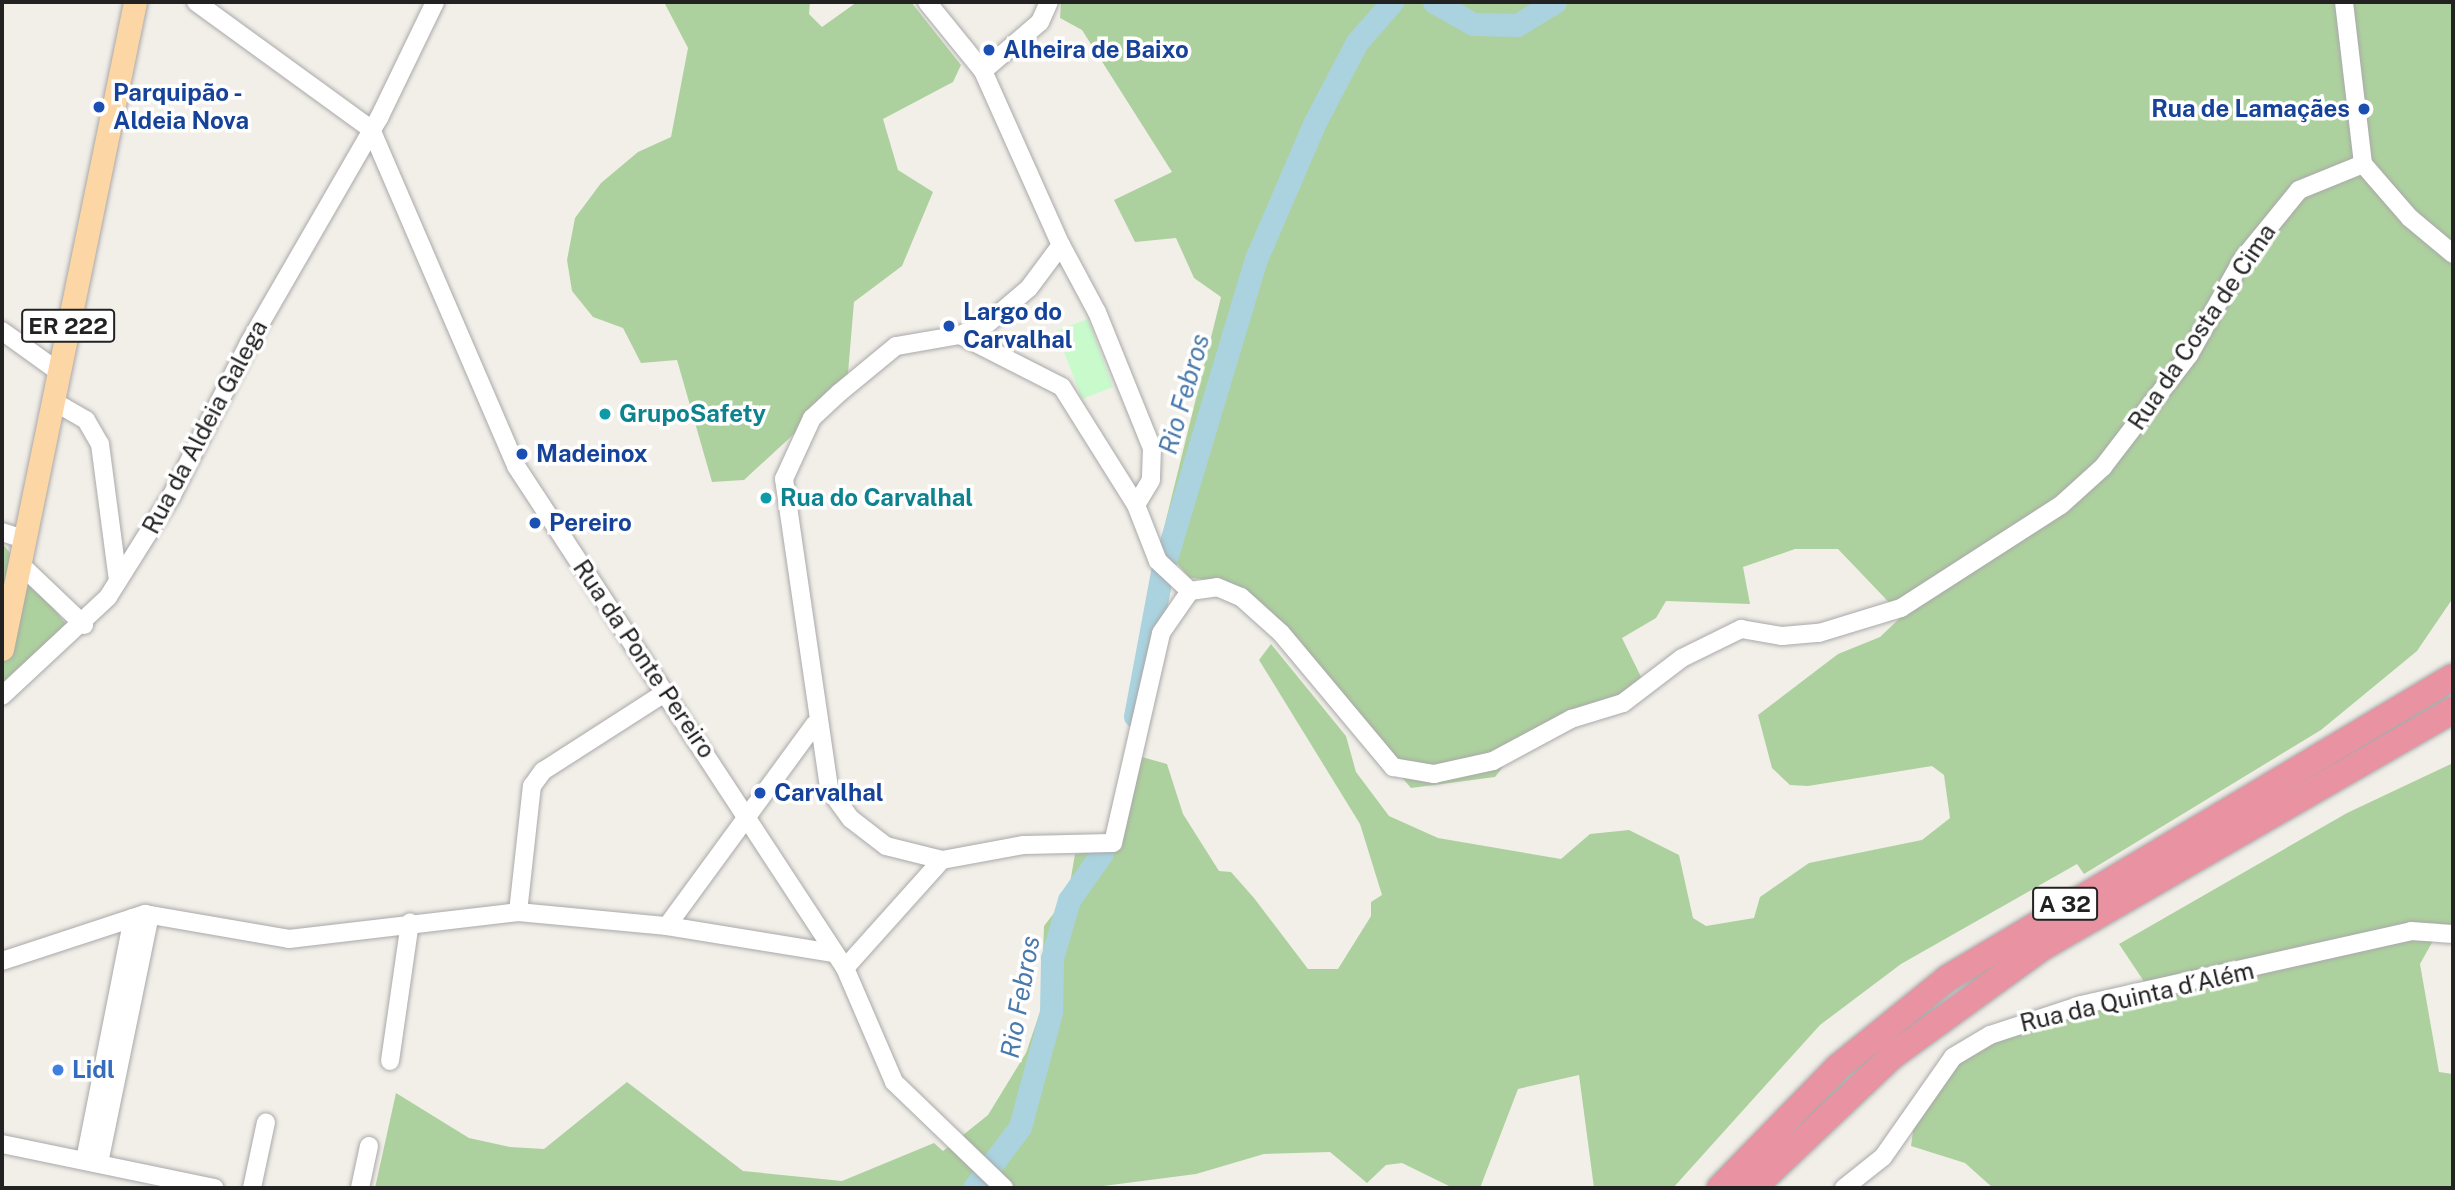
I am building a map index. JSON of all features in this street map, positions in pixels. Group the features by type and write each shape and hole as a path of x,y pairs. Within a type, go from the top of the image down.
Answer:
{"highway":[{"name":"A 32","path":"1720,1188 1838,1067 1969,963 2453,677"},
{"name":"A 32","path":"1753,1188 1892,1056 2041,948 2453,710"}],"main road":[{"name":"ER 222","path":"2,649 135,2"}],"street":[{"path":"196,2 371,129"},
{"name":"Rua da Aldeia Galega","path":"2,696 84,625 118,581 172,495 249,343 371,129 435,2"},
{"path":"927,2 983,71 1061,246 1107,334 1152,448 1151,480 1136,505"},
{"path":"983,71 1040,22 1049,2"},
{"path":"2344,2 2363,164 2410,218 2453,254"},
{"name":"Rua da Ponte Pereiro","path":"371,129 516,466 840,960 902,1094 994,1178"},
{"name":"Rua da Costa de Cima","path":"1190,591 1217,587 1241,597 1282,633 1393,767 1434,774 1493,761 1571,719 1623,703 1682,658 1741,629 1782,636 1819,633 1901,608 2061,505 2103,467 2189,355 2242,260 2299,190 2363,164"},
{"path":"960,335 985,342 1062,387 1136,505 1163,568 1190,591 1161,632 1113,843 1023,845 942,860 886,846 851,819 829,789 815,724 784,479 793,452 812,418 896,346 960,335 1012,305 1061,246"},
{"path":"2,331 59,372"},
{"path":"53,401 86,420 100,444 118,581"},
{"path":"2,532 24,539"},
{"path":"19,563 84,625"},
{"path":"518,912 532,786 543,771 666,692"},
{"path":"667,926 749,818 815,724"},
{"path":"2,961 142,916 289,939 410,922 518,912 667,926 840,960 942,860"},
{"path":"92,1162 142,916"},
{"path":"390,1061 410,922"},
{"name":"Rua da Quinta d´Além","path":"1844,1188 1882,1157 1953,1057 1990,1035 2081,1006 2411,931 2453,934"},
{"path":"252,1188 266,1122"},
{"path":"2,1143 214,1188"},
{"path":"360,1188 369,1146"}],"green space":[{"path":"664,2 810,2 809,14 822,27 857,2 911,2 961,65 953,82 883,119 898,170 933,192 902,266 854,302 847,385 744,480 712,482 677,360 641,363 623,328 593,317 572,291 567,260 575,218 601,183 638,152 671,137 688,48"},
{"path":"1061,2 2453,2 2453,598 2417,651 2321,730 2084,874 2077,864 1901,964 1820,1025 1673,1188 1594,1188 1579,1075 1518,1089 1480,1188 1453,1188 1402,1163 1386,1165 1367,1183 1330,1152 1264,1154 1196,1174 1088,1188 375,1188 396,1093 469,1138 510,1147 544,1149 627,1082 743,1171 842,1181 934,1143 943,1151 988,1115 1026,1053 1041,1009 1044,926 1068,895 1075,854 1121,849 1142,757 1167,764 1183,814 1219,871 1231,872 1308,969 1338,969 1371,916 1371,902 1382,895 1360,824 1259,660 1271,644 1346,736 1356,772 1389,816 1438,838 1561,859 1590,834 1629,830 1679,855 1693,918 1706,926 1754,918 1760,897 1809,863 1922,840 1950,818 1944,775 1932,766 1808,786 1790,785 1772,768 1758,715 1838,654 1880,637 1902,616 1838,549 1795,549 1743,567 1750,604 1666,601 1656,618 1622,638 1646,687 1519,746 1495,777 1411,788 1296,655 1208,580 1190,578 1160,544 1221,297 1194,278 1176,238 1135,242 1114,200 1172,172 1082,30 1060,18"},
{"path":"1088,319 1113,387 1082,399 1056,331"},
{"path":"2,543 66,624 2,683"},
{"path":"2453,763 2453,938 2434,939 2420,964 2439,1072 2453,1074 2453,1188 1993,1188 1965,1163 1911,1146 1916,1109 1978,1039 2147,986 2119,944 2347,813"}],"waterway":[{"name":"Rio Febros","path":"1135,716 1162,572 1256,259 1315,122 1357,42 1392,2"},
{"name":"Rio Febros","path":"1434,2 1473,24 1517,25 1555,2"},
{"name":"Rio Febros","path":"974,1188 1020,1127 1051,1012 1052,958 1069,900 1102,853"}],"place":[{"name":"Alheira de Baixo","path":"989,50"},
{"name":"Parquipão - Aldeia Nova","path":"99,107"},
{"name":"Rua de Lamaçães","path":"2364,109"},
{"name":"Largo do Carvalhal","path":"949,326"},
{"name":"GrupoSafety","path":"605,414"},
{"name":"Madeinox","path":"522,454"},
{"name":"Rua do Carvalhal","path":"766,498"},
{"name":"Pereiro","path":"535,523"},
{"name":"Carvalhal","path":"760,793"},
{"name":"Lidl","path":"58,1070"}]}
